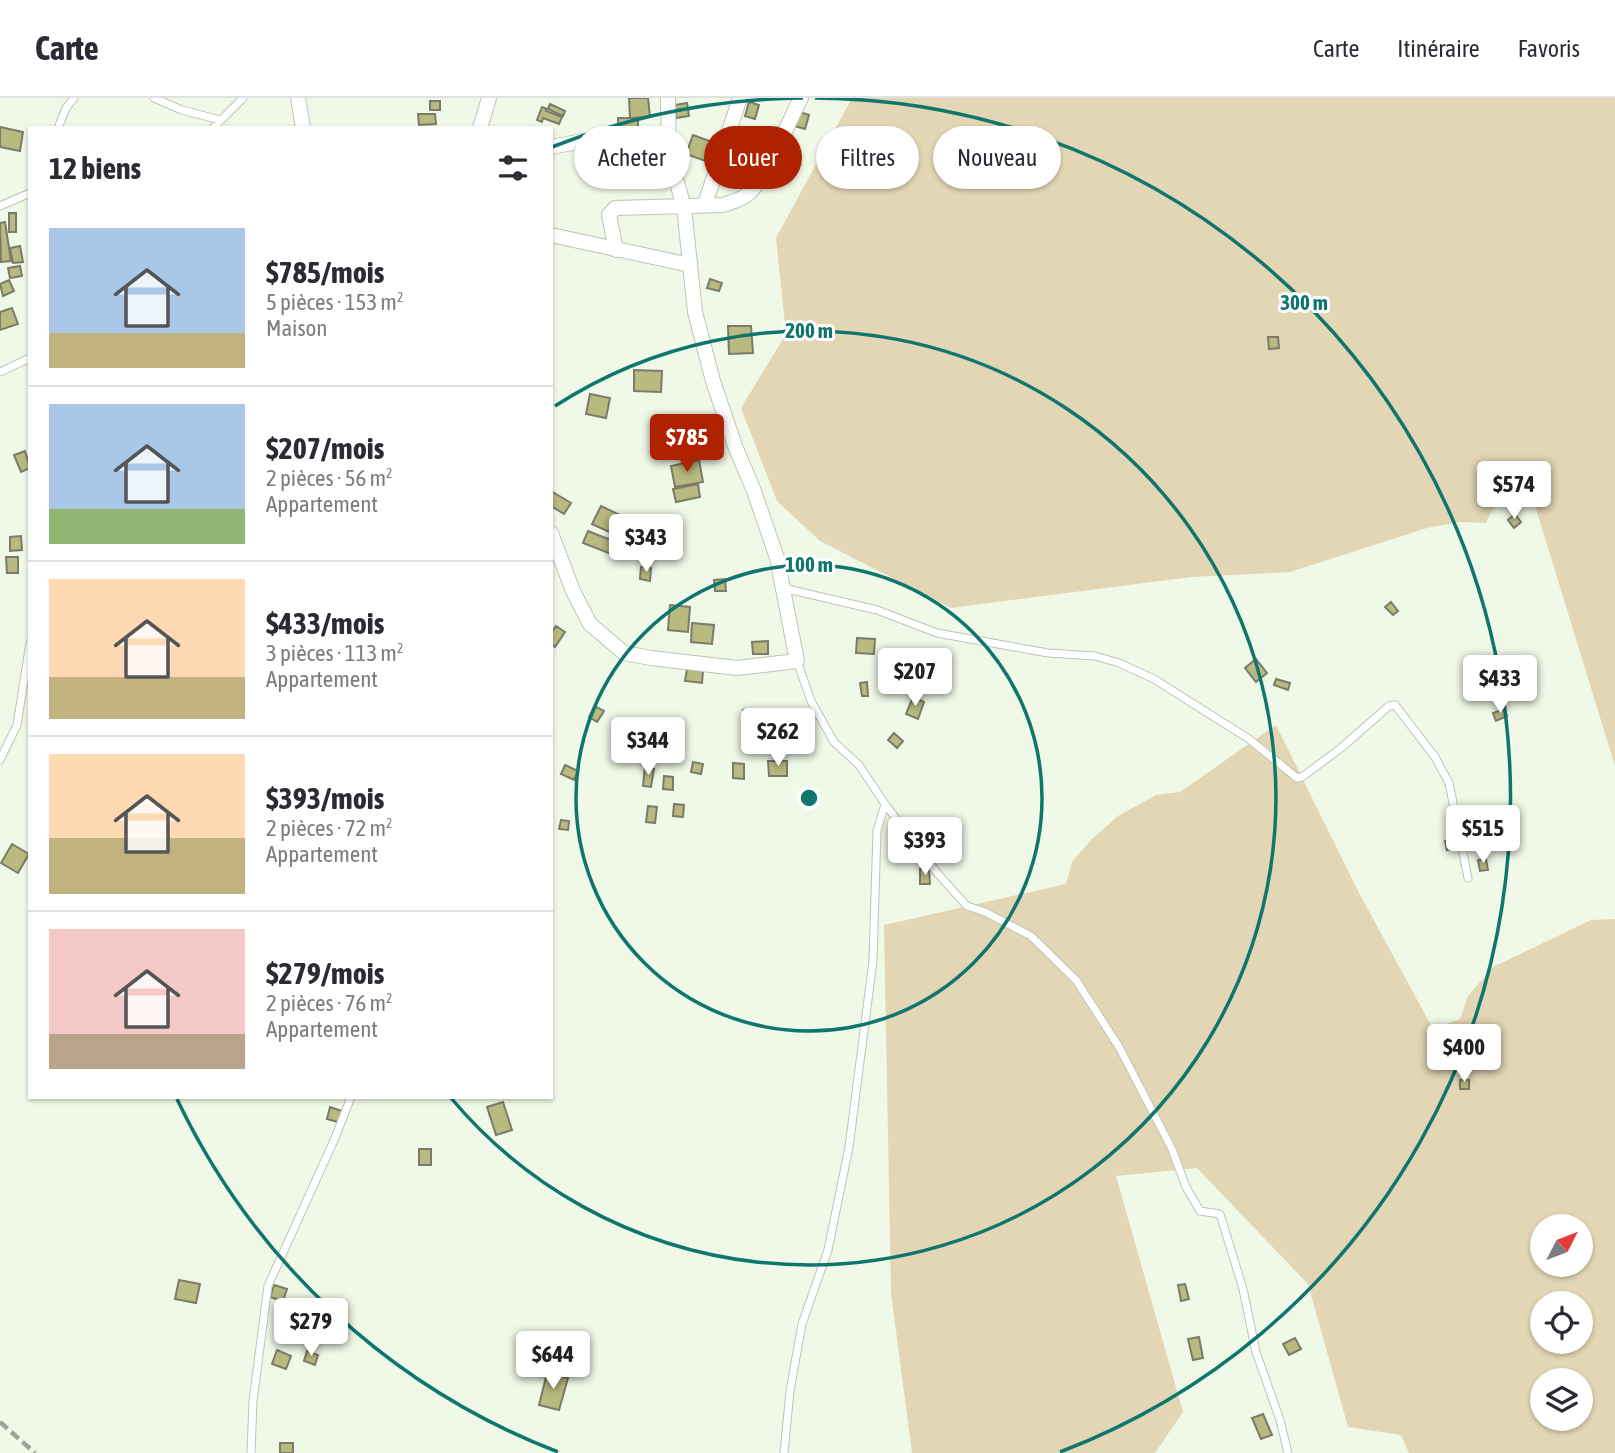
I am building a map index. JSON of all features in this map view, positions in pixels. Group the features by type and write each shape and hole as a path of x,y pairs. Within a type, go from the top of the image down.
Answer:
{"street":[{"path":"299,98 303,126"},
{"path":"482,126 489,98"},
{"path":"668,98 669,126"},
{"path":"705,204 740,98"},
{"path":"616,250 609,215 615,208 723,205 750,193 766,168 801,98"},
{"path":"553,147 574,143"},
{"path":"553,538 573,591 590,624 624,653 651,659 737,668 797,662 777,558 713,381 695,312 684,207 679,189"},
{"path":"553,235 690,265"}],"lane":[{"path":"59,126 66,108 75,98"},
{"path":"154,98 182,110 220,120"},
{"path":"214,126 243,98"},
{"path":"0,206 28,194"},
{"path":"0,372 28,359"},
{"path":"782,588 877,610 937,633 1048,653 1095,656 1119,663 1154,679 1249,739 1297,778 1341,748 1389,706 1395,705 1435,757 1449,783 1468,878"},
{"path":"0,760 17,725 28,656"},
{"path":"797,662 811,701 834,742 859,765 922,855 967,906 985,912 1031,936 1076,980 1101,1015 1172,1149 1186,1187 1200,1211 1220,1214 1243,1289 1256,1352 1280,1420 1288,1453"},
{"path":"783,1453 790,1391 802,1324 825,1262 849,1147 873,961 877,831 886,804"},
{"path":"251,1453 253,1401 268,1286 350,1099"}],"shaded area":[{"path":"852,98 1615,98 1615,766 1533,499 1497,500 1486,523 1460,522 1427,528 1290,572 1191,577 951,608 820,541 777,501 741,408 786,334 776,238 816,164 816,189 919,189 919,126 837,126"},
{"path":"1276,725 1358,891 1433,1029 1460,1019 1468,996 1493,967 1591,920 1615,919 1615,1453 1409,1453 1401,1435 1348,1427 1308,1284 1197,1168 1116,1176 1183,1412 1155,1453 912,1453 891,1293 884,925 1066,884 1072,862 1092,839 1118,816 1156,795 1180,792"}],"building":[{"path":"629,98 648,98 650,117 630,118"},
{"path":"430,101 440,101 440,110 430,110"},
{"path":"749,102 759,105 755,119 745,116"},
{"path":"687,103 689,116 676,118 675,105"},
{"path":"550,104 565,111 563,116 548,109"},
{"path":"542,107 562,117 559,124 543,118 542,122 537,120"},
{"path":"796,111 809,115 805,129 791,125"},
{"path":"418,114 435,114 436,124 419,125"},
{"path":"618,118 638,118 638,126 618,126"},
{"path":"0,127 23,132 20,151 0,147"},
{"path":"693,135 704,139 704,161 690,155"},
{"path":"9,213 16,213 16,232 9,232"},
{"path":"5,222 11,261 1,262 0,223"},
{"path":"20,246 23,262 13,263 10,248"},
{"path":"20,266 22,276 10,278 8,268"},
{"path":"710,279 722,283 719,291 707,288"},
{"path":"9,280 14,291 3,296 0,284"},
{"path":"12,308 18,324 0,330 0,312"},
{"path":"728,326 751,326 753,353 729,354"},
{"path":"1268,337 1278,337 1279,348 1269,349"},
{"path":"634,370 662,371 661,392 634,391"},
{"path":"590,394 610,398 606,418 586,414"},
{"path":"25,451 28,469 21,472 14,455"},
{"path":"699,460 703,482 675,487 671,466"},
{"path":"698,484 700,497 676,502 673,489"},
{"path":"553,492 571,503 564,514 553,507"},
{"path":"601,506 626,518 618,536 592,524"},
{"path":"1515,514 1521,522 1514,528 1508,520"},
{"path":"588,531 616,542 611,554 583,543"},
{"path":"21,536 22,550 10,551 10,537"},
{"path":"6,557 18,557 18,573 7,573"},
{"path":"786,559 799,560 798,571 785,571"},
{"path":"641,567 651,568 650,581 640,579"},
{"path":"725,579 726,591 715,591 714,580"},
{"path":"1391,602 1398,611 1393,615 1385,607"},
{"path":"670,605 690,607 688,632 668,630"},
{"path":"692,623 714,625 712,644 691,642"},
{"path":"556,626 565,632 555,647 553,646 553,630"},
{"path":"857,638 875,639 874,654 856,653"},
{"path":"768,641 768,654 753,654 752,642"},
{"path":"1256,659 1267,673 1256,682 1245,668"},
{"path":"687,669 703,671 702,683 685,681"},
{"path":"1276,679 1290,683 1288,690 1274,685"},
{"path":"867,682 868,696 862,696 860,683"},
{"path":"1496,685 1499,693 1490,697 1486,689"},
{"path":"913,697 924,702 918,719 906,714"},
{"path":"595,706 604,711 597,722 589,717"},
{"path":"752,709 754,730 745,731 743,710"},
{"path":"1504,709 1507,716 1496,721 1493,713"},
{"path":"894,733 903,741 897,748 888,740"},
{"path":"768,761 787,761 787,776 769,776"},
{"path":"693,762 703,764 701,774 691,772"},
{"path":"733,763 744,764 744,779 733,778"},
{"path":"565,765 578,771 574,780 561,774"},
{"path":"645,767 654,769 651,787 643,786"},
{"path":"664,776 673,777 673,790 663,789"},
{"path":"674,804 684,805 683,817 673,816"},
{"path":"648,806 657,807 655,823 646,822"},
{"path":"561,820 569,821 568,830 559,829"},
{"path":"1454,838 1456,848 1447,850 1445,841"},
{"path":"12,844 28,853 18,873 1,863"},
{"path":"1486,859 1488,870 1480,871 1478,860"},
{"path":"920,869 929,869 930,884 920,884"},
{"path":"1460,1080 1469,1080 1469,1089 1460,1089"},
{"path":"503,1102 512,1130 496,1135 487,1107"},
{"path":"330,1107 342,1111 338,1122 327,1119"},
{"path":"419,1149 431,1149 431,1165 419,1165"},
{"path":"179,1280 200,1284 196,1303 175,1299"},
{"path":"1185,1284 1189,1299 1181,1301 1178,1285"},
{"path":"274,1285 287,1289 283,1301 270,1297"},
{"path":"1199,1337 1203,1358 1193,1360 1188,1339"},
{"path":"1295,1338 1301,1349 1289,1355 1283,1344"},
{"path":"277,1350 291,1356 286,1369 272,1364"},
{"path":"307,1351 318,1355 315,1365 304,1361"},
{"path":"547,1373 568,1378 559,1410 539,1405"},
{"path":"1263,1414 1272,1435 1261,1439 1252,1418"},
{"path":"280,1443 293,1443 293,1453 280,1453"}],"railway":[{"path":"0,1422 35,1453"}]}
